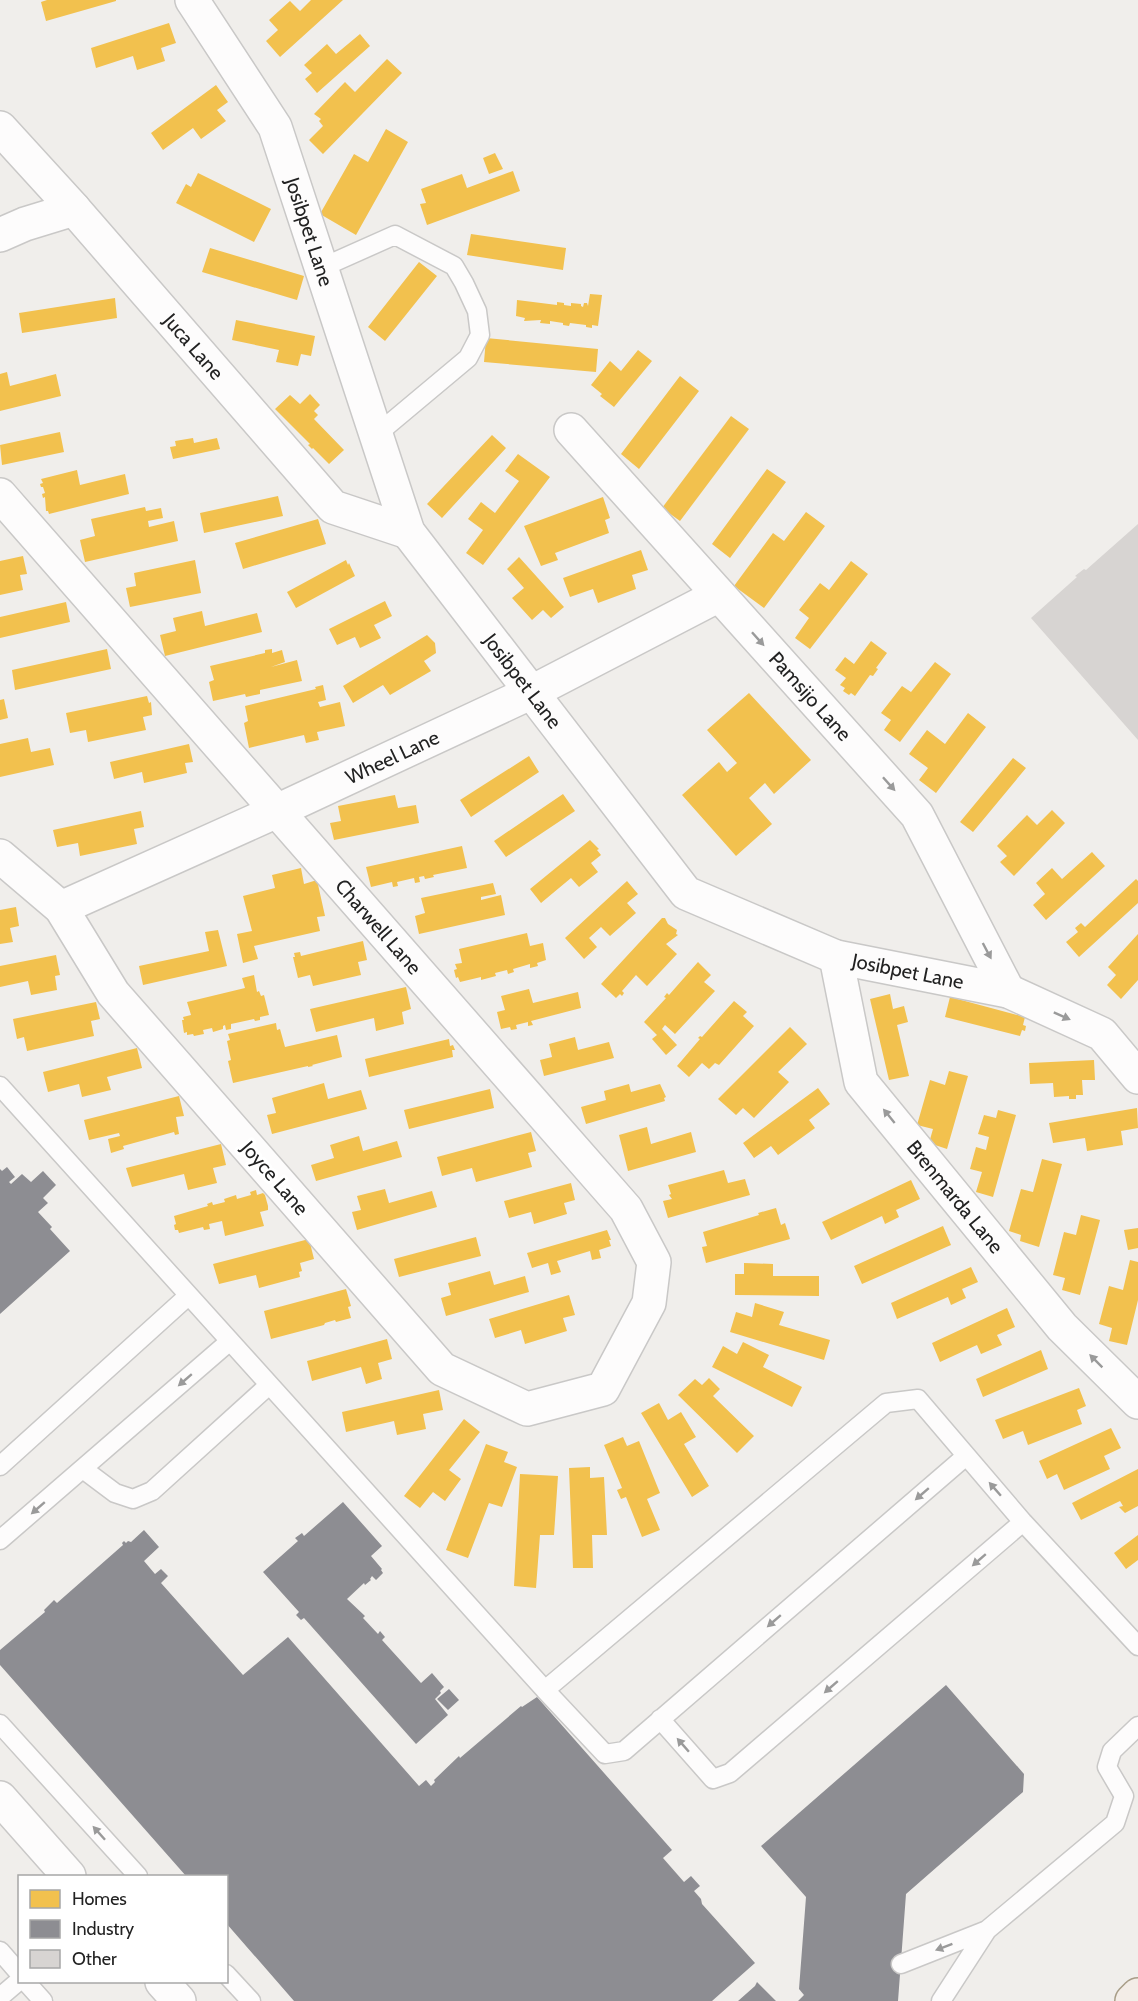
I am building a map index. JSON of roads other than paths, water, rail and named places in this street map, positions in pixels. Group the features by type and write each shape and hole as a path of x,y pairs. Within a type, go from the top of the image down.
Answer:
{"main road":[{"path":"1132,2001 1138,1995"}],"street":[{"name":"Josibpet Lane","path":"192,0 275,127 408,532 686,893 836,957 1008,991 1102,1034 1138,1077"},
{"name":"Juca Lane","path":"0,128 74,209 333,507 408,532"},
{"path":"0,235 25,224 74,209"},
{"name":"Pamsijo Lane","path":"571,430 916,815 1008,991"},
{"name":"Charwell Lane","path":"0,495 626,1209 654,1262 649,1303 603,1389"},
{"name":"Wheel Lane","path":"61,908 277,811 532,692 719,595"},
{"name":"Joyce Lane","path":"0,856 61,908 113,993 442,1369 527,1409 603,1389"},
{"name":"Brenmarda Lane","path":"836,957 861,1082 1062,1327 1138,1402"},
{"path":"0,1798 68,1875"},
{"path":"163,1983 179,2001"}],"lane":[{"path":"321,268 395,235 454,266 477,311 480,335 468,358 376,435"},
{"path":"0,1086 605,1754 624,1750 966,1456"},
{"path":"0,1466 188,1296"},
{"path":"0,1540 230,1341"},
{"path":"83,1469 115,1493 133,1499 152,1491 269,1385"},
{"path":"545,1690 886,1403 918,1399 1023,1522 1138,1646"},
{"path":"660,1719 713,1779 730,1773 1023,1522"},
{"path":"0,1724 137,1875"},
{"path":"940,2001 987,1930 1115,1823 1124,1796 1107,1767 1112,1751 1138,1726"},
{"path":"901,1964 987,1930"},
{"path":"0,1952 18,1972"},
{"path":"228,1976 251,2001"},
{"path":"0,1997 18,1982"},
{"path":"27,1983 43,2001"}]}
